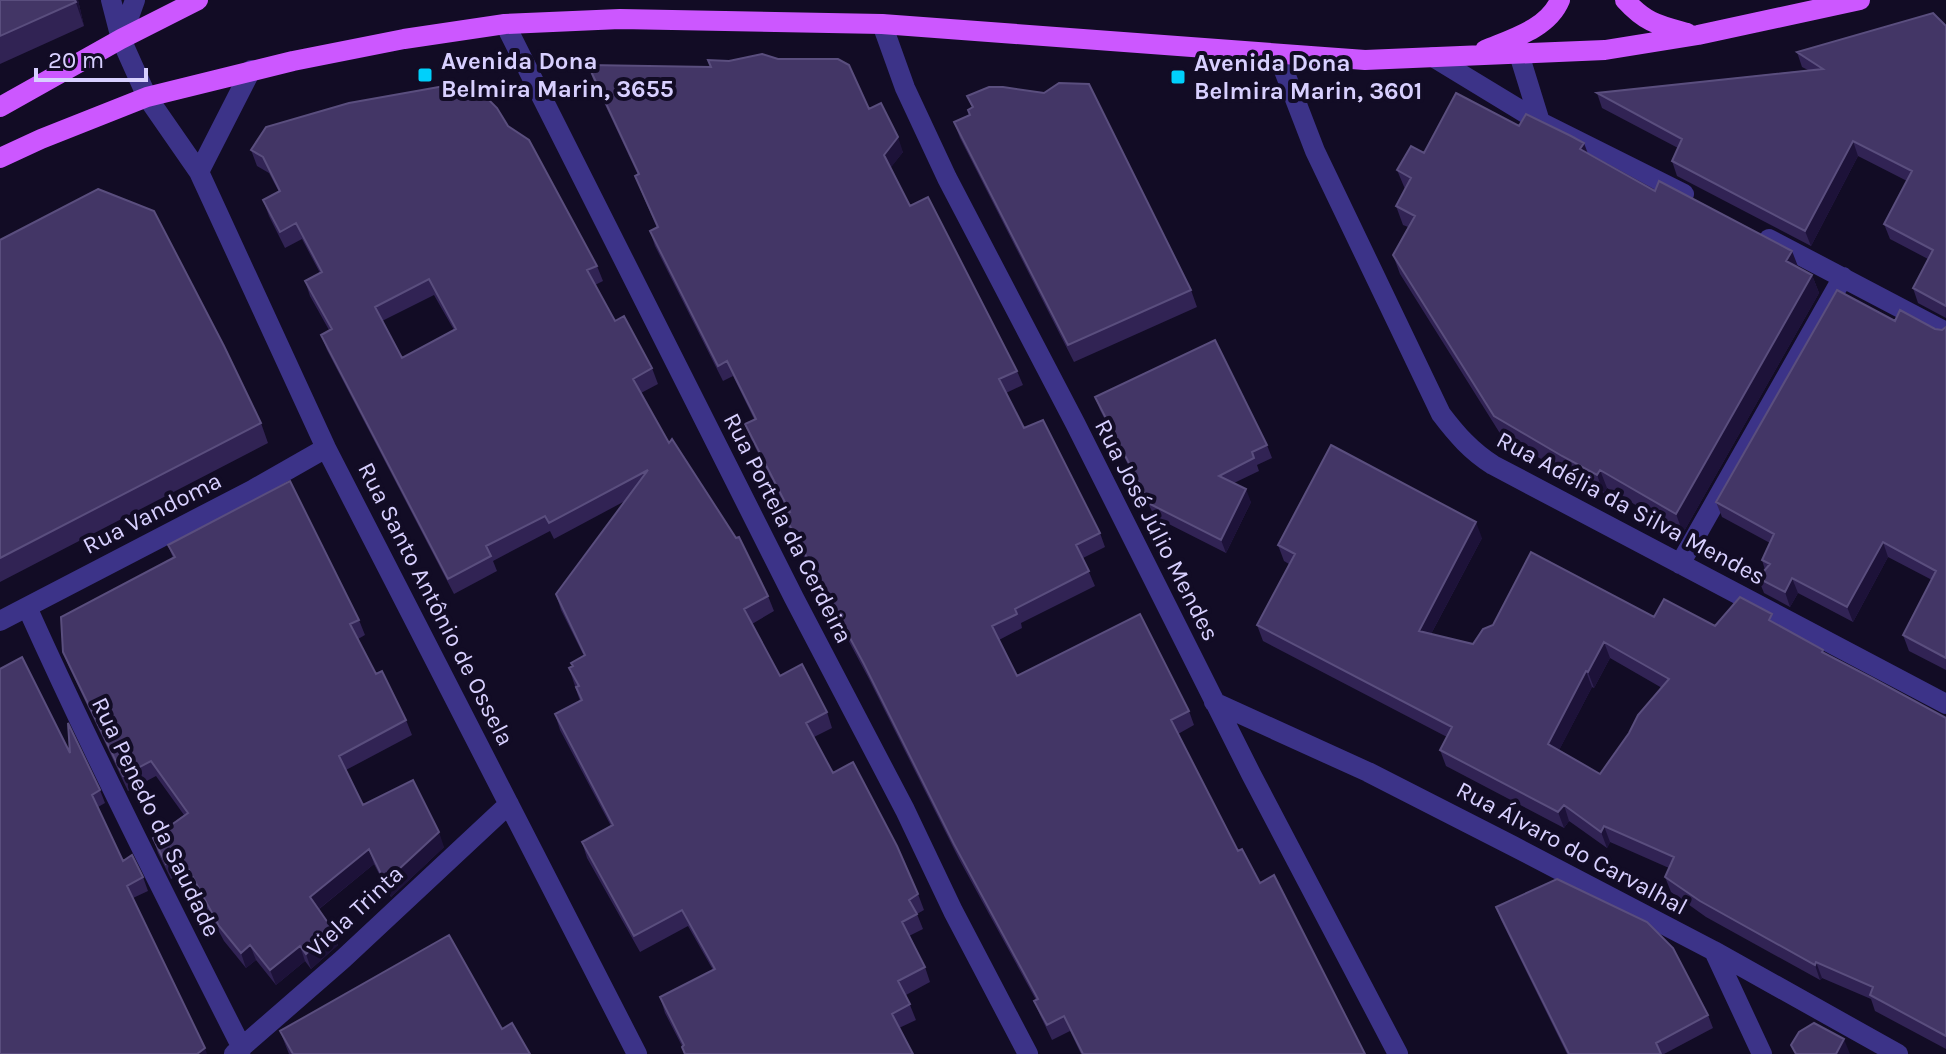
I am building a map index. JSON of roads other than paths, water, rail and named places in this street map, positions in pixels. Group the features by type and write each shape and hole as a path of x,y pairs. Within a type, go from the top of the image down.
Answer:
{"main road":[{"path":"0,107 198,0"},
{"path":"1474,55 1528,31 1545,20 1560,0"},
{"path":"1625,0 1655,25 1698,35"},
{"path":"0,158 147,97 251,70 404,39 505,24 620,19 882,24 1365,60 1605,50 1698,35 1860,0"}],"street":[{"name":"Rua Santo Antônio de Ossela","path":"111,0 121,39 147,97 199,172 326,448 637,1054"},
{"path":"121,39 135,0"},
{"name":"Rua Portela da Cerdeira","path":"505,24 1028,1054"},
{"name":"Rua José Júlio Mendes","path":"882,24 905,88 947,178 1075,423 1214,702 1398,1054"},
{"path":"1519,54 1540,122"},
{"name":"Rua Adélia da Silva Mendes","path":"1278,55 1315,151 1441,414 1474,453 1946,704"},
{"path":"1433,57 1540,122 1695,200"},
{"path":"199,172 251,70"},
{"path":"1749,228 1946,332"},
{"path":"1680,564 1843,277"},
{"name":"Rua Vandoma","path":"0,621 254,489 326,448"},
{"name":"Rua Penedo da Saudade","path":"27,607 238,1051"},
{"name":"Rua Álvaro do Carvalhal","path":"1214,702 1368,772 1714,951 1898,1054"},
{"name":"Viela Trinta","path":"238,1051 343,959 509,804"},
{"path":"1714,951 1762,1054"}],"place":[{"name":"Avenida Dona Belmira Marin, 3655","path":"425,75"},
{"name":"Avenida Dona Belmira Marin, 3601","path":"1178,77"}]}
